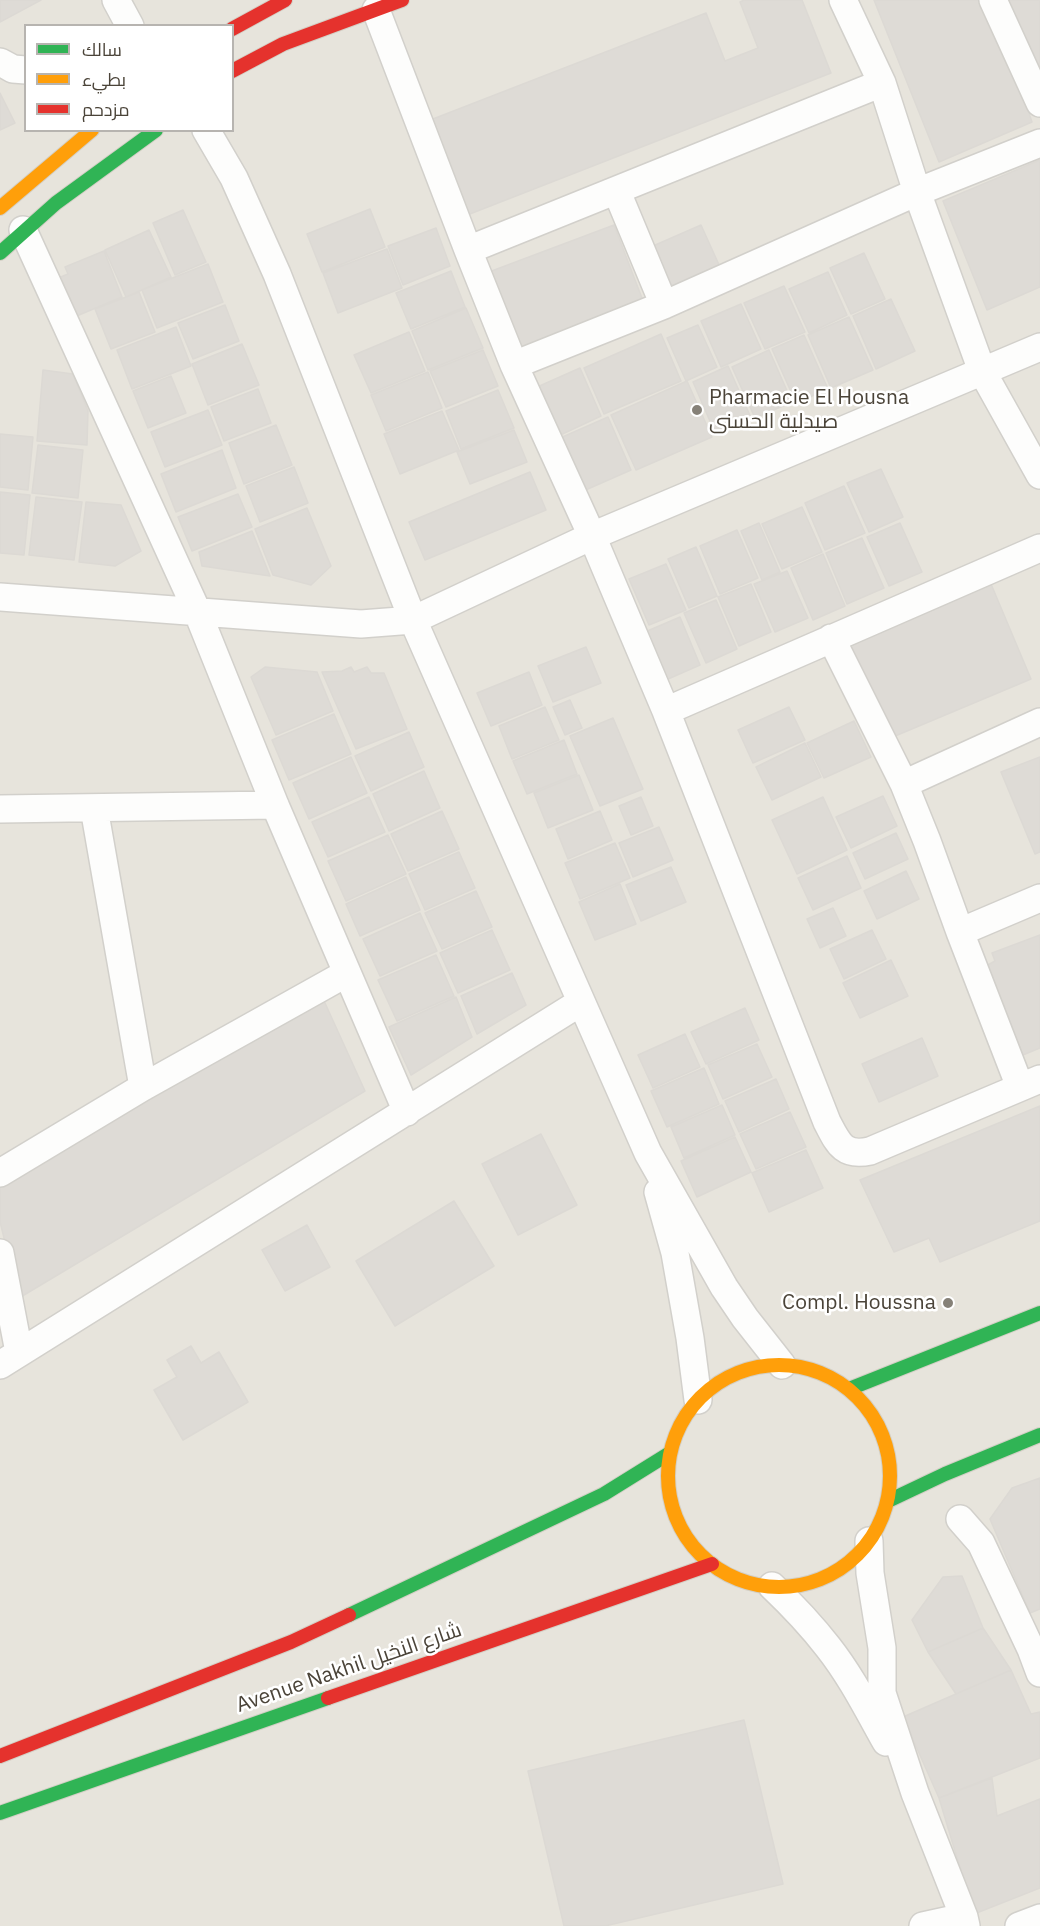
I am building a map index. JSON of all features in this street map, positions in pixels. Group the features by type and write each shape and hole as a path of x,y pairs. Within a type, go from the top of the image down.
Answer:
{"street":[{"path":"116,0 129,24"},
{"path":"234,28 285,0"},
{"path":"234,70 284,44 402,0"},
{"path":"843,0 882,83 917,192 982,371 1040,475"},
{"path":"993,0 1040,103"},
{"path":"376,10 514,365 592,536 666,711 827,1122 842,1147 849,1152 859,1154 1030,1083 960,932 904,784 831,638"},
{"path":"0,62 14,69 24,70"},
{"path":"468,250 617,192 882,83"},
{"path":"0,208 90,132"},
{"path":"0,253 23,230 63,198 153,132"},
{"path":"207,132 234,178 277,274 413,620 648,1153 723,1287 782,1365"},
{"path":"514,365 664,305 917,192 1040,143"},
{"path":"617,192 664,305"},
{"path":"23,230 197,611 275,805 407,1112"},
{"path":"0,597 361,624 413,620 592,536 1040,347"},
{"path":"666,711 1040,548"},
{"path":"904,784 1040,722"},
{"path":"0,810 275,805"},
{"path":"94,808 143,1087"},
{"path":"960,932 1040,898"},
{"path":"0,1173 143,1087 347,973"},
{"path":"0,1253 10,1358 581,1002"},
{"path":"648,1153 675,1253 698,1400"},
{"path":"849,1389 1040,1313"},
{"path":"782,1365 818,1372 849,1389 860,1398 876,1420 887,1446 890,1474 888,1501 877,1529 869,1541 847,1564 819,1579 788,1586 772,1586 741,1580 712,1564 690,1542 675,1515 668,1484 670,1453 683,1419 698,1400 722,1380 751,1368 782,1365"},
{"path":"888,1501 945,1474 1040,1435"},
{"name":"Avenue Nakhil شارع النخيل","path":"0,1756 291,1642 604,1494 670,1453"},
{"path":"960,1519 981,1543 1037,1656"},
{"path":"869,1541 870,1573 882,1648 882,1693 915,1793 965,1921 923,1926"},
{"name":"Avenue Nakhil شارع النخيل","path":"0,1814 712,1564"},
{"path":"772,1586 794,1607 830,1649 851,1681 915,1793"},
{"path":"1019,1926 1040,1918"}],"shaded area":[{"path":"0,0 1040,0 1040,1926 0,1926"}],"building":[{"path":"0,0 41,0 0,22"},
{"path":"744,0 802,0 831,73 457,219 420,124 706,13 725,61 758,48 740,2"},
{"path":"874,0 990,0 1032,122 939,162"},
{"path":"1001,0 1040,0 1040,93"},
{"path":"0,93 15,123 0,130"},
{"path":"1040,160 1040,287 987,310 943,201"},
{"path":"370,209 385,247 322,272 307,234"},
{"path":"183,210 206,262 175,275 153,223"},
{"path":"614,225 645,306 519,353 489,272"},
{"path":"701,225 720,267 672,288 653,246"},
{"path":"436,228 450,266 403,285 388,246"},
{"path":"149,230 171,277 126,297 105,250"},
{"path":"387,249 402,288 338,313 323,273"},
{"path":"104,251 122,297 67,320 51,281 68,274 65,267"},
{"path":"864,253 885,299 851,314 830,268"},
{"path":"208,264 223,302 157,328 142,290"},
{"path":"451,271 465,307 411,329 396,293"},
{"path":"828,272 847,315 809,333 789,289"},
{"path":"784,286 805,332 765,349 744,303"},
{"path":"139,292 155,332 111,349 95,309"},
{"path":"891,299 915,351 876,369 853,316"},
{"path":"741,304 761,349 721,367 701,321"},
{"path":"225,305 239,341 193,359 178,323"},
{"path":"466,308 483,348 428,370 412,331"},
{"path":"849,317 873,370 831,388 808,335"},
{"path":"698,325 717,367 686,381 667,338"},
{"path":"176,327 191,366 132,389 117,350"},
{"path":"409,332 425,371 371,393 354,355"},
{"path":"661,334 681,381 604,414 584,368"},
{"path":"804,335 828,389 796,403 772,349"},
{"path":"242,344 259,385 208,405 192,364"},
{"path":"483,350 498,386 446,407 430,371"},
{"path":"769,350 792,402 755,418 732,367"},
{"path":"728,366 752,420 716,435 693,382"},
{"path":"580,368 601,416 556,437 535,388"},
{"path":"43,370 73,374 88,411 87,445 37,441"},
{"path":"428,372 442,408 386,431 371,395"},
{"path":"171,376 186,413 148,428 133,391"},
{"path":"687,381 712,437 636,470 611,415"},
{"path":"258,389 271,423 224,441 211,407"},
{"path":"498,390 514,428 461,449 446,411"},
{"path":"208,410 222,445 165,467 151,432"},
{"path":"442,411 459,450 400,474 384,434"},
{"path":"608,417 631,470 581,492 558,439"},
{"path":"276,425 292,465 244,484 229,443"},
{"path":"514,430 527,462 470,484 457,452"},
{"path":"0,434 33,437 28,490 0,487"},
{"path":"38,445 83,450 78,498 32,493"},
{"path":"222,450 236,488 176,512 161,474"},
{"path":"294,467 308,503 260,522 246,486"},
{"path":"881,469 903,517 869,532 847,483"},
{"path":"530,472 546,510 425,560 409,522"},
{"path":"844,486 865,533 825,550 805,503"},
{"path":"0,492 30,495 24,555 0,553"},
{"path":"238,494 252,527 192,551 178,517"},
{"path":"36,497 82,502 74,560 29,555"},
{"path":"86,502 121,505 141,551 115,566 79,562"},
{"path":"802,507 822,552 782,569 762,524"},
{"path":"307,508 331,566 311,585 273,575 255,529"},
{"path":"759,523 780,572 762,580 741,531"},
{"path":"900,523 922,572 889,586 867,537"},
{"path":"737,530 758,578 720,594 700,546"},
{"path":"252,531 270,576 202,566 199,552"},
{"path":"862,538 884,588 847,604 826,553"},
{"path":"696,547 717,596 689,608 668,559"},
{"path":"823,554 845,606 813,620 791,568"},
{"path":"666,564 686,610 649,625 629,579"},
{"path":"787,571 808,618 775,632 754,584"},
{"path":"751,584 771,632 739,646 718,597"},
{"path":"991,584 1031,679 888,739 848,644"},
{"path":"716,600 737,649 706,663 684,613"},
{"path":"680,617 700,665 659,683 638,635"},
{"path":"586,647 601,683 553,702 538,666"},
{"path":"265,667 317,672 333,711 276,735 251,677"},
{"path":"351,667 354,672 367,667 371,673 384,673 407,729 356,749 322,672 342,671"},
{"path":"529,672 542,705 491,726 477,693"},
{"path":"570,700 582,728 565,735 553,707"},
{"path":"545,707 559,740 512,759 499,726"},
{"path":"789,707 805,740 753,763 738,730"},
{"path":"334,714 351,754 289,780 272,740"},
{"path":"613,718 643,789 600,806 570,736"},
{"path":"854,721 871,757 824,778 807,743"},
{"path":"409,732 424,767 371,791 355,756"},
{"path":"564,740 577,774 527,794 513,761"},
{"path":"805,743 821,777 772,800 756,767"},
{"path":"351,757 367,793 309,819 293,783"},
{"path":"1040,757 1040,852 1035,854 1001,772"},
{"path":"424,771 440,808 389,831 373,794"},
{"path":"579,775 593,810 548,828 534,793"},
{"path":"883,796 897,826 851,848 836,817"},
{"path":"369,797 385,832 328,857 312,822"},
{"path":"641,797 653,826 631,835 619,806"},
{"path":"823,797 847,850 797,874 772,820"},
{"path":"442,811 459,849 408,871 391,834"},
{"path":"600,811 612,840 568,859 556,829"},
{"path":"659,827 673,860 633,877 619,843"},
{"path":"896,833 908,859 865,879 853,853"},
{"path":"388,835 406,874 346,901 328,861"},
{"path":"615,843 630,878 580,899 565,863"},
{"path":"459,852 475,888 425,910 409,874"},
{"path":"847,856 861,888 813,910 798,878"},
{"path":"671,867 686,902 641,921 626,885"},
{"path":"906,871 919,899 877,919 864,891"},
{"path":"406,877 420,910 360,936 346,904"},
{"path":"620,884 636,924 595,940 579,902"},
{"path":"476,891 492,927 442,949 425,913"},
{"path":"833,908 846,936 820,948 807,919"},
{"path":"420,913 437,951 380,976 363,939"},
{"path":"492,930 510,970 458,993 440,953"},
{"path":"872,930 886,959 844,979 830,949"},
{"path":"1040,935 1040,1048 1023,1055 986,966 995,961 992,953"},
{"path":"436,955 454,996 397,1021 378,980"},
{"path":"891,960 908,996 860,1018 843,983"},
{"path":"512,973 526,1005 477,1034 461,996"},
{"path":"320,992 365,1091 19,1298 0,1222 0,1187"},
{"path":"456,997 472,1037 411,1075 389,1027"},
{"path":"745,1008 759,1040 706,1064 691,1032"},
{"path":"685,1034 700,1067 653,1088 638,1055"},
{"path":"922,1038 938,1076 879,1102 862,1064"},
{"path":"757,1044 772,1077 723,1099 708,1065"},
{"path":"704,1068 719,1104 667,1127 651,1091"},
{"path":"776,1079 789,1109 739,1132 725,1101"},
{"path":"722,1105 735,1135 684,1158 671,1127"},
{"path":"1040,1106 1040,1221 940,1262 929,1238 894,1252 860,1180"},
{"path":"790,1112 806,1147 756,1169 740,1134"},
{"path":"541,1134 577,1205 518,1235 482,1164"},
{"path":"735,1137 751,1172 697,1197 681,1161"},
{"path":"806,1150 823,1188 769,1212 752,1173"},
{"path":"454,1201 494,1266 395,1326 356,1261"},
{"path":"307,1225 330,1267 285,1291 262,1250"},
{"path":"191,1346 201,1363 219,1352 248,1402 183,1440 154,1390 177,1377 167,1360"},
{"path":"1040,1478 1040,1609 1030,1613 990,1519 1012,1488"},
{"path":"962,1576 983,1628 928,1652 912,1620 943,1577"},
{"path":"983,1628 1011,1670 956,1694 928,1652"},
{"path":"1011,1670 1031,1714 1040,1712 1040,1758 939,1798 903,1717"},
{"path":"744,1720 783,1884 605,1926 564,1926 528,1771"},
{"path":"992,1778 997,1816 1040,1799 1040,1888 974,1914 939,1798"}],"traffic: fast":[{"path":"0,253 56,203 153,132"},
{"path":"849,1389 1040,1313"},
{"path":"888,1501 945,1474 1040,1435"},
{"path":"349,1615 604,1494 670,1453"},
{"path":"0,1813 328,1698"}],"traffic: slow":[{"path":"0,208 90,132"},
{"path":"779,1365 801,1367 821,1373 858,1397 882,1434 888,1454 890,1476 888,1498 882,1518 858,1555 821,1579 801,1585 779,1587 757,1585 737,1579 700,1555 676,1518 670,1498 668,1476 670,1454 676,1434 700,1397 737,1373 757,1367 779,1365"}],"traffic: jam":[{"path":"234,28 285,0"},
{"path":"234,70 283,44 402,0"},
{"path":"328,1698 712,1564"},
{"path":"0,1756 291,1642 349,1615"}],"place":[{"name":"Pharmacie El Housna صيدلية الحسنى","path":"697,410"},
{"name":"Compl. Houssna","path":"948,1303"}]}
